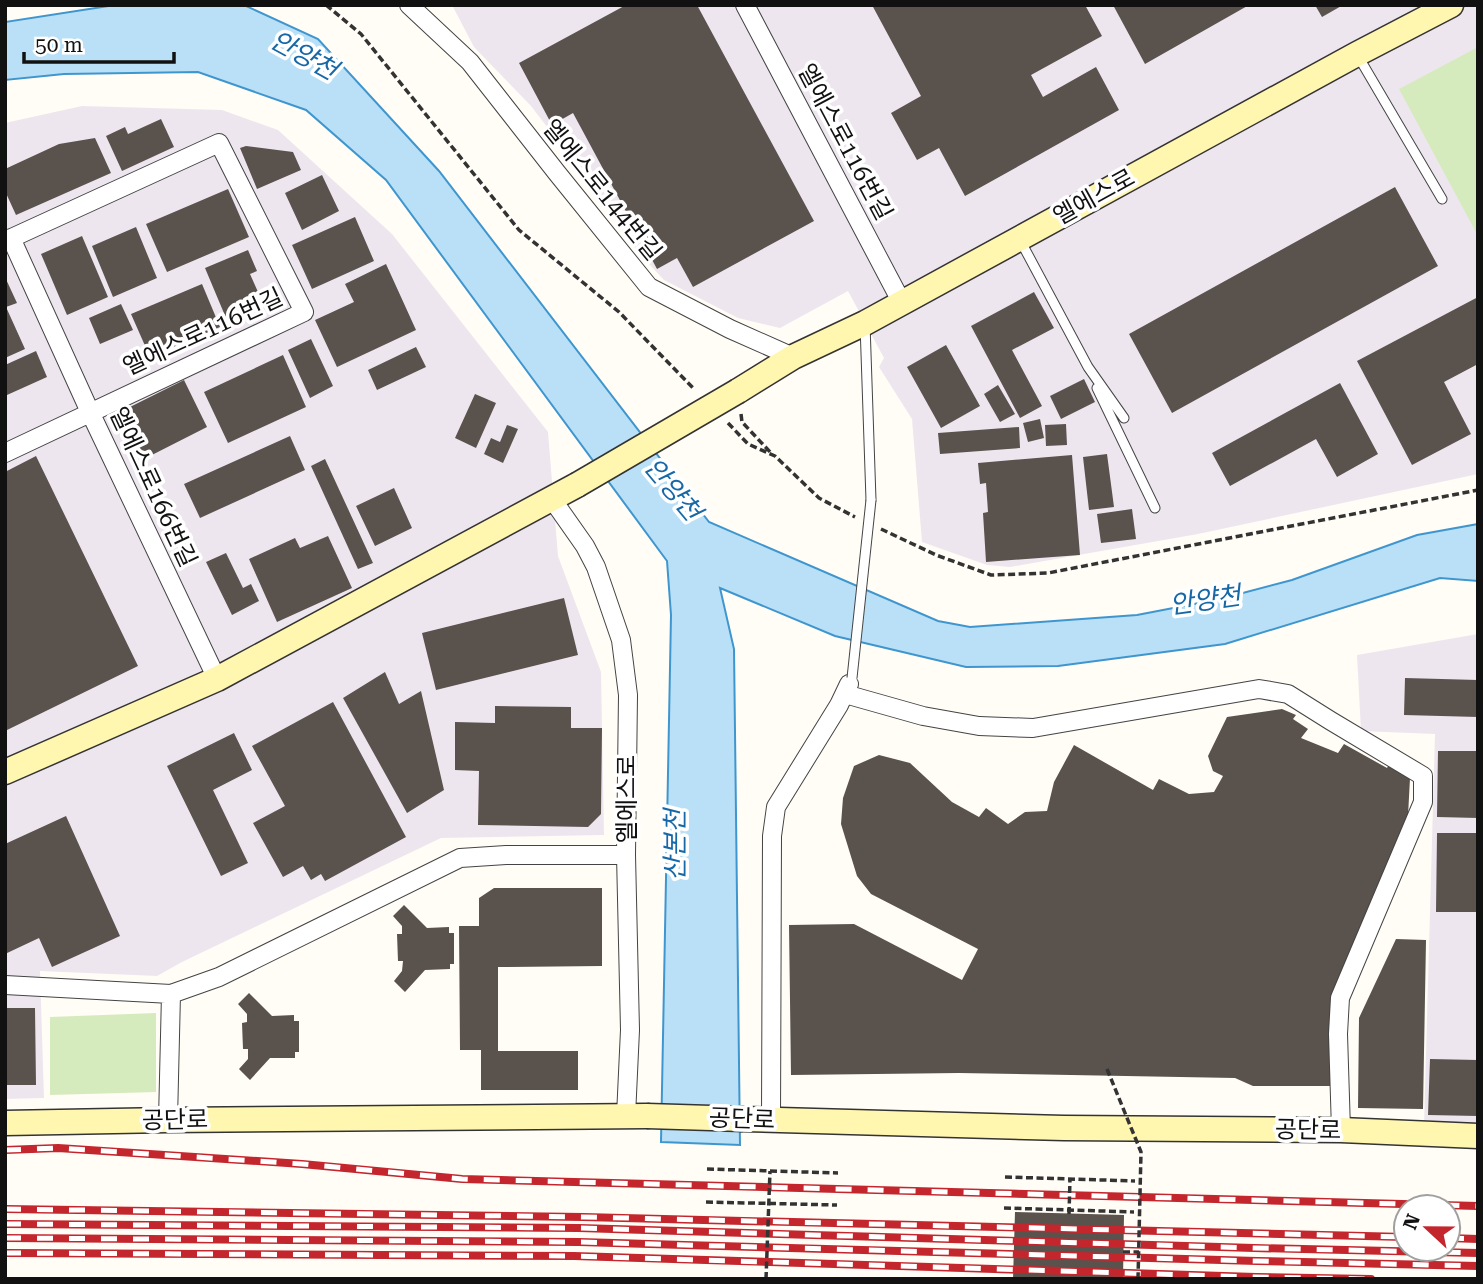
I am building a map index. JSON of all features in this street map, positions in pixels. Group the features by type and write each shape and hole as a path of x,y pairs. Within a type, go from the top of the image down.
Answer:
{"street":[{"name":"엘에스로144번길","path":"410,5 470,62 649,287 730,329 793,357"},
{"name":"엘에스로116번길","path":"745,5 902,303"},
{"name":"엘에스로","path":"637,1116 630,1030 626,855 628,695 621,640 596,567 585,546 552,499 793,357 865,323 1451,5"},
{"name":"엘에스로116번길","path":"5,453 304,312 219,143 8,239"},
{"name":"엘에스로166번길","path":"8,239 217,680"},
{"path":"5,772 217,680 552,499"},
{"path":"771,1120 772,836 776,807 849,686 934,718 979,726 1033,729 1259,689 1289,694 1423,776 1423,802 1340,998 1338,1034 1341,1130"},
{"path":"5,985 171,994 230,971 460,858 506,855 626,855"},
{"path":"168,1120 171,994"},
{"name":"공단로","path":"5,1123 637,1116 1064,1128 1341,1130 1478,1136"}],"lane":[{"path":"1357,54 1442,198"},
{"path":"1019,238 1088,367 1155,508"},
{"path":"849,686 871,500 865,323"},
{"path":"1088,367 1124,418"}],"path":[{"path":"738,391 742,422 775,456"},
{"path":"1107,1069 1141,1152 1138,1279"},
{"path":"707,1169 838,1173"},
{"path":"766,1279 770,1171"},
{"path":"1005,1177 1135,1181"},
{"path":"1069,1212 1070,1179"},
{"path":"706,1202 837,1205"},
{"path":"1004,1208 1134,1212"},
{"path":"1123,1252 1139,1252"}],"shaded area":[{"path":"452,5 1478,5 1478,474 1198,534 1010,567 987,565 922,542 912,419 879,367 884,358 848,291 780,328 738,318 664,280 637,251 588,180 531,106 474,47"},
{"path":"82,106 222,110 278,130 392,234 548,432 558,556 601,672 604,835 441,838 157,976 40,971 44,1098 5,1099 5,123"},
{"path":"1478,634 1478,1127 1424,1126 1435,734 1361,731 1357,655"}],"green space":[{"path":"1478,47 1478,236 1399,89"},
{"path":"156,1013 156,1092 50,1095 50,1017"}],"water":[{"path":"115,5 244,5 318,39 439,171 709,522 938,621 970,627 1137,615 1220,599 1292,580 1417,535 1478,524 1478,581 1440,578 1225,644 1058,666 966,667 835,636 720,588 734,649 740,1145 661,1142 671,615 667,561 386,180 306,110 198,72 64,74 5,80 5,22"}],"building":[{"path":"626,5 697,5 814,221 693,287 677,258 657,269 573,113 552,125 519,63"},
{"path":"872,5 1085,5 1102,36 1031,75 1043,97 1096,67 1119,110 965,196 939,148 917,160 891,113 921,96"},
{"path":"1113,5 1249,5 1145,64"},
{"path":"1315,5 1343,5 1322,17"},
{"path":"161,119 174,147 122,171 106,136 125,127 128,134"},
{"path":"95,138 111,173 16,215 5,191 5,169 59,144"},
{"path":"246,146 293,152 301,170 257,189 240,148"},
{"path":"322,175 339,211 302,230 285,193"},
{"path":"1395,187 1438,266 1172,413 1129,334"},
{"path":"228,189 249,237 167,272 146,224"},
{"path":"355,217 374,261 312,289 292,245"},
{"path":"136,227 157,278 113,297 92,246"},
{"path":"82,236 108,297 67,315 41,254"},
{"path":"248,250 257,271 250,274 260,304 226,318 205,268"},
{"path":"386,264 416,330 337,367 315,320 354,302 345,284"},
{"path":"5,277 17,303 6,307 25,349 5,358"},
{"path":"202,284 220,327 150,357 131,314"},
{"path":"1034,292 1054,328 1012,350 1042,406 1020,418 971,326"},
{"path":"1478,297 1478,364 1444,382 1471,434 1412,465 1357,361"},
{"path":"121,304 133,330 100,344 89,318"},
{"path":"311,339 333,386 310,398 288,350"},
{"path":"946,345 980,406 941,428 907,367"},
{"path":"416,347 426,367 377,390 368,370"},
{"path":"36,351 47,377 7,395 5,365"},
{"path":"283,355 306,407 228,443 204,392"},
{"path":"1084,379 1095,402 1061,419 1050,396"},
{"path":"184,380 207,427 144,459 120,412"},
{"path":"1340,383 1378,454 1337,477 1316,439 1230,486 1212,453"},
{"path":"998,385 1015,414 1000,422 984,394"},
{"path":"475,394 496,403 476,448 455,438"},
{"path":"1040,419 1044,438 1028,442 1023,423"},
{"path":"1066,424 1067,445 1046,446 1045,425"},
{"path":"507,425 518,429 503,463 484,454 491,438 500,442"},
{"path":"1019,427 1020,448 940,454 938,433"},
{"path":"290,436 305,470 200,518 184,484"},
{"path":"1107,454 1114,507 1089,510 1083,457"},
{"path":"1072,455 1080,555 986,562 983,513 988,512 986,483 980,484 978,463"},
{"path":"36,456 138,666 5,731 5,472"},
{"path":"325,459 373,563 358,569 311,466"},
{"path":"394,488 412,528 375,546 356,506"},
{"path":"1132,509 1136,539 1101,543 1097,514"},
{"path":"328,536 352,588 277,622 249,559 295,538 300,548"},
{"path":"226,553 243,588 251,584 259,601 232,615 206,562"},
{"path":"564,598 578,655 436,690 422,633"},
{"path":"385,672 399,704 421,691 444,790 407,813 343,698"},
{"path":"1405,678 1478,680 1478,717 1404,715"},
{"path":"333,702 406,837 325,881 321,874 311,880 303,866 283,877 253,823 285,806 252,746"},
{"path":"495,706 571,707 571,728 602,728 601,814 588,827 478,825 479,771 455,770 455,722 495,723"},
{"path":"1282,709 1296,715 1293,719 1308,729 1301,738 1338,753 1344,744 1387,768 1392,759 1410,778 1408,816 1335,994 1332,1086 1253,1086 1235,1078 959,1073 791,1075 789,925 854,924 962,980 978,949 871,894 857,876 841,824 843,798 854,766 879,755 910,763 952,802 979,817 986,808 1008,824 1025,812 1047,811 1054,782 1074,745 1153,790 1159,779 1189,794 1214,792 1223,776 1213,771 1208,756 1227,717"},
{"path":"234,733 252,770 213,790 248,863 221,876 167,766"},
{"path":"1438,751 1478,751 1478,818 1437,817"},
{"path":"66,816 120,936 52,967 39,938 5,954 5,844"},
{"path":"1437,833 1478,833 1478,912 1436,912"},
{"path":"494,888 602,888 602,966 498,967 498,1051 578,1051 578,1090 481,1090 481,1050 460,1050 459,926 479,926 479,898"},
{"path":"404,905 427,928 449,927 449,933 454,933 454,964 450,964 450,969 425,970 405,992 394,981 402,971 403,961 398,961 397,934 402,934 402,926 393,916"},
{"path":"1396,939 1426,940 1423,1109 1358,1108 1359,1018"},
{"path":"249,993 272,1016 294,1015 294,1021 299,1021 299,1052 295,1052 295,1058 270,1058 250,1080 239,1069 248,1059 248,1049 243,1049 242,1023 247,1022 247,1014 238,1004"},
{"path":"5,1008 35,1008 36,1085 5,1085"},
{"path":"1430,1059 1478,1060 1478,1116 1428,1115"},
{"path":"1015,1212 1124,1215 1123,1279 1013,1279"}],"railway":[{"path":"5,1150 58,1148 302,1164 462,1179 1478,1206"},
{"path":"5,1209 583,1217 1392,1237"},
{"path":"5,1224 579,1228 1478,1253"},
{"path":"5,1238 579,1242 1478,1266"},
{"path":"1462,1238 1478,1239"},
{"path":"5,1253 574,1256 1371,1279"}],"water label":[{"name":"안양천","path":"304,55"},
{"name":"안양천","path":"673,489"},
{"name":"안양천","path":"1205,600"},
{"name":"산본천","path":"675,845"}]}
